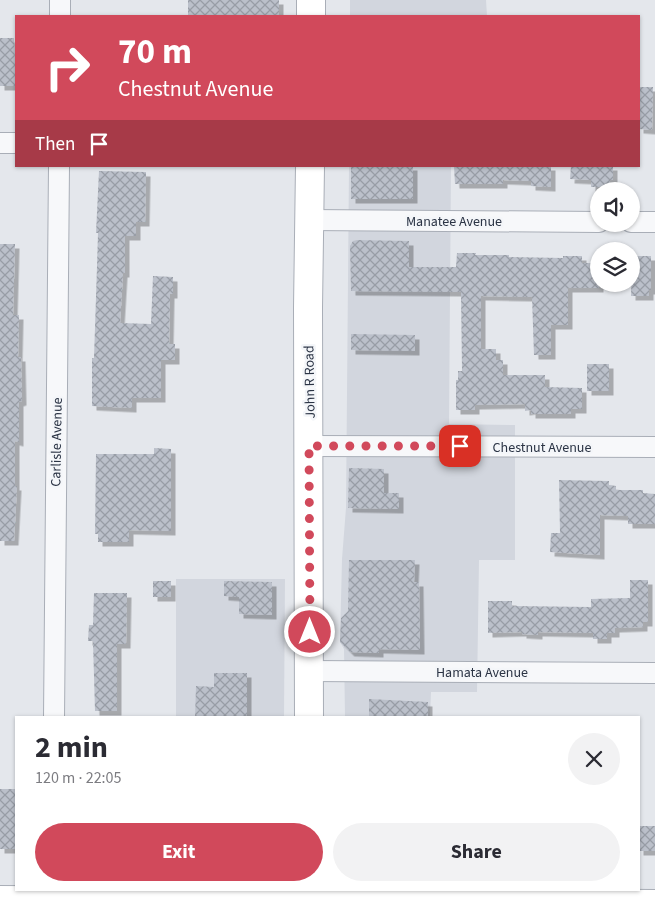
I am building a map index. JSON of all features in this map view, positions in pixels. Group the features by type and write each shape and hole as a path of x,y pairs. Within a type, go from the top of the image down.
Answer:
{"street":[{"path":"60,0 60,15"},
{"path":"311,0 311,15"},
{"path":"0,143 15,143"},
{"name":"Carlisle Avenue","path":"54,716 59,167"},
{"name":"John R Road","path":"309,716 308,308 310,167"},
{"name":"Manatee Avenue","path":"309,220 590,222"},
{"path":"640,222 655,222"},
{"name":"Chestnut Avenue","path":"309,446 655,447"},
{"name":"Hamata Avenue","path":"310,671 655,673"},
{"path":"0,900 52,896 655,904"}],"shaded area":[{"path":"350,0 486,0 487,15 350,15"},
{"path":"349,167 451,167 449,424 515,425 515,560 479,560 477,692 431,692 430,716 345,716 344,649 340,642 342,559 346,508"},
{"path":"176,579 285,579 284,716 176,716"}],"building":[{"path":"188,0 279,0 279,15 188,15"},
{"path":"0,38 14,38 15,86 0,86"},
{"path":"640,87 653,87 652,130 640,129"},
{"path":"351,167 413,167 413,199 351,199"},
{"path":"454,167 551,167 551,187 531,186 531,181 503,180 503,184 455,184"},
{"path":"571,167 613,167 613,180 610,180 610,182 591,182 591,180 570,179"},
{"path":"99,171 146,172 145,222 136,222 136,236 125,236 125,273 123,273 120,323 151,324 153,276 173,277 173,294 170,294 169,344 175,344 175,360 161,360 161,398 132,398 132,408 92,406"},
{"path":"353,241 409,241 409,267 456,267 457,253 509,255 509,257 563,258 563,256 582,256 582,263 590,263 590,288 568,288 568,325 551,325 551,355 534,355 532,297 481,296 481,349 496,349 496,360 503,360 503,375 545,375 545,387 582,388 582,409 571,409 571,414 531,414 531,410 525,411 525,404 475,405 475,410 456,410 456,380 458,380 458,371 462,371 461,292 351,291 350,246"},
{"path":"0,244 15,244 13,315 19,315 18,357 21,357 22,401 19,402 19,442 15,441 15,486 17,486 14,541 0,541"},
{"path":"640,256 651,256 651,290 649,290 649,296 631,296 631,292 640,292"},
{"path":"351,334 415,335 415,351 351,350"},
{"path":"587,364 609,364 609,391 587,391"},
{"path":"154,448 171,449 171,531 129,530 129,542 98,542 98,534 95,534 96,454 154,454"},
{"path":"349,468 384,469 384,493 399,493 399,509 348,508"},
{"path":"559,480 609,481 609,485 616,486 616,490 643,490 643,493 655,494 655,524 628,524 628,516 600,515 600,555 550,552 551,533 560,533"},
{"path":"349,560 415,560 414,582 419,582 420,650 379,649 379,653 350,652 340,642 341,618 348,611"},
{"path":"630,580 648,580 648,622 643,622 643,627 615,628 615,633 607,633 607,639 593,639 593,633 538,632 538,635 522,634 522,632 488,633 488,601 512,601 512,606 591,607 591,599 630,598"},
{"path":"153,581 171,581 171,597 153,597"},
{"path":"224,581 272,582 272,615 239,614 239,597 224,596"},
{"path":"94,593 127,593 126,644 117,644 117,711 95,711 93,641 88,641 89,625 93,625"},
{"path":"214,673 247,673 247,716 195,716 196,686 214,687"},
{"path":"369,699 428,702 428,716 369,716"},
{"path":"0,789 15,789 15,849 0,849"},
{"path":"640,826 655,826 655,851 640,851"}],"route":[{"path":"310,632 309,446 460,446"}]}
